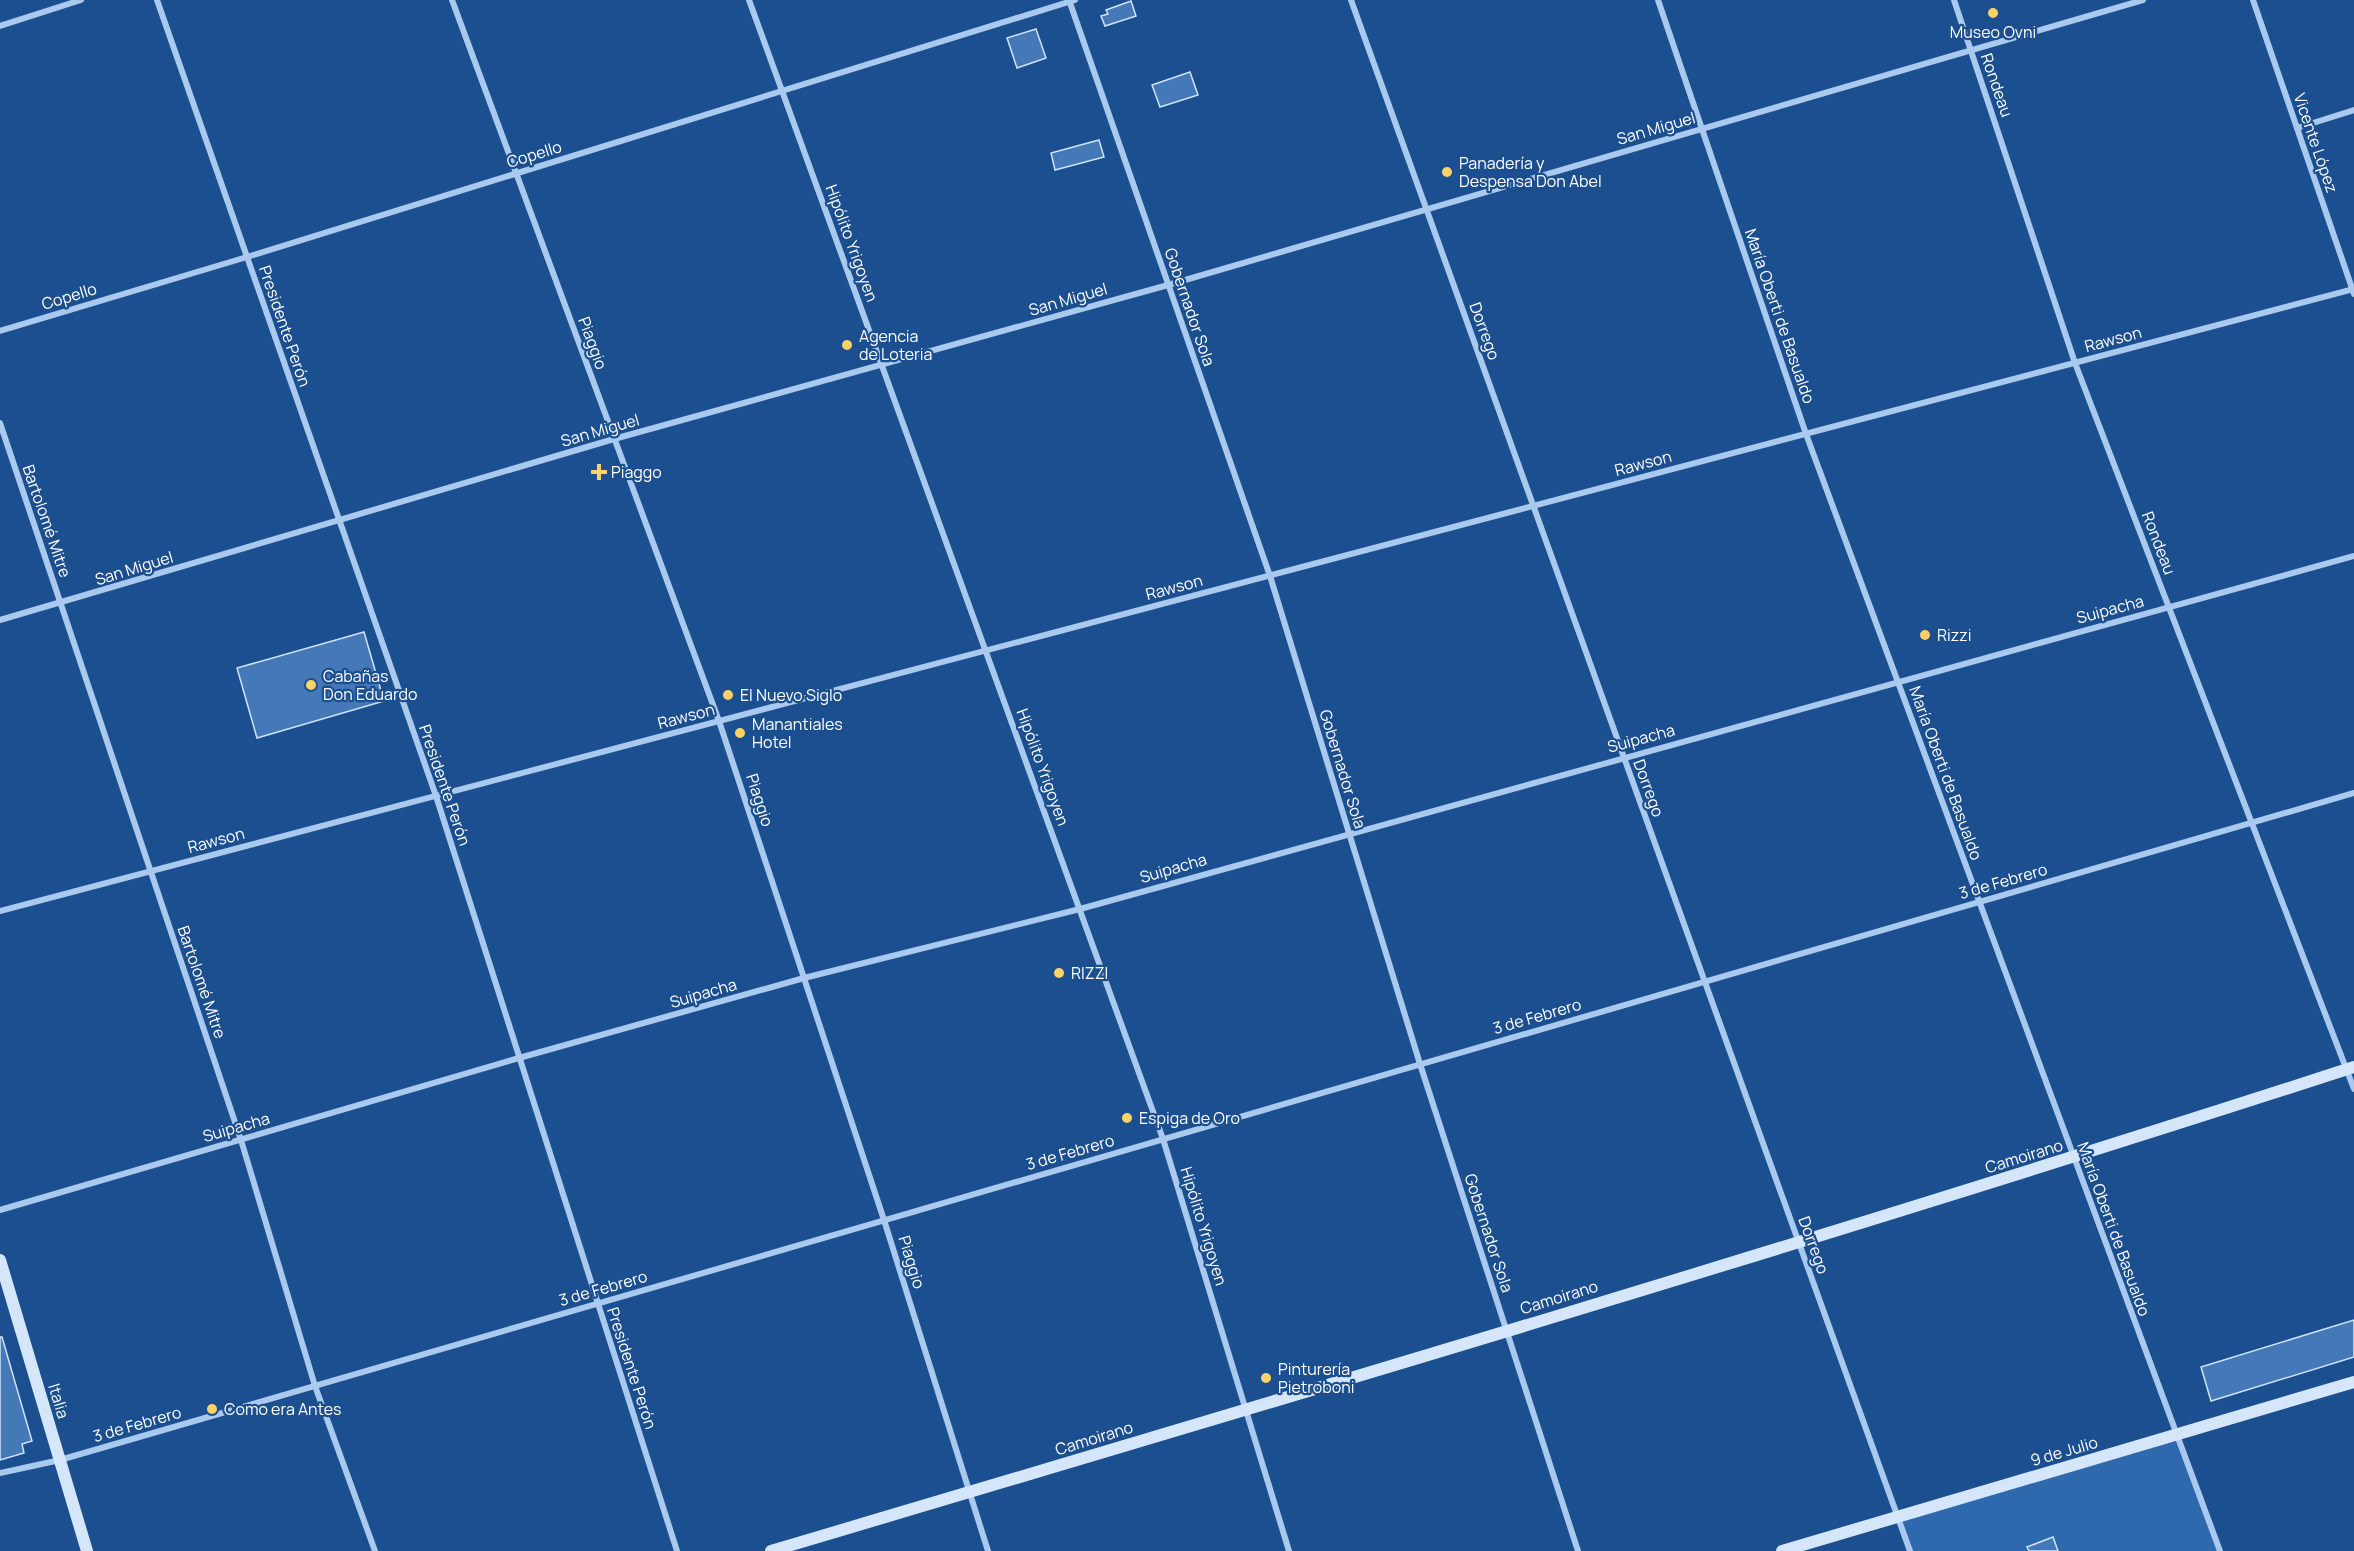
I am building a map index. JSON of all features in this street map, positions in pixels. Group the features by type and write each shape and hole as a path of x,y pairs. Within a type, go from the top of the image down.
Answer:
{"street":[{"path":"0,26 81,0"},
{"name":"Presidente Perón","path":"157,0 436,796 677,1551"},
{"name":"Piaggio","path":"452,0 719,721 884,1220 988,1551"},
{"name":"Hipólito Yrigoyen","path":"750,0 1163,1139 1288,1551"},
{"name":"Dorrego","path":"1351,0 1910,1551"},
{"name":"María Oberti de Basualdo","path":"1658,0 1806,434 2220,1551"},
{"name":"Rondeau","path":"1954,0 2075,363 2252,823 2350,1068 2354,1089"},
{"name":"San Miguel","path":"0,620 61,604 614,440 1168,285 2143,0"},
{"name":"Vicente López","path":"2253,0 2353,291"},
{"name":"Copello","path":"0,331 247,257 1071,1"},
{"name":"Gobernador Sola","path":"1071,1 1270,576 1420,1064 1578,1551"},
{"path":"2297,128 2354,110"},
{"name":"Rawson","path":"0,911 2353,291"},
{"name":"Bartolomé Mitre","path":"0,423 241,1140 315,1386 375,1551"},
{"name":"Suipacha","path":"0,1210 519,1058 804,978 1080,909 1349,832 2354,556"},
{"name":"3 de Febrero","path":"0,1473 60,1460 2354,793"},
{"name":"Camoirano","path":"771,1551 1799,1242 2073,1158 2350,1068"},
{"name":"Italia","path":"0,1260 87,1551"},
{"name":"9 de Julio","path":"1782,1551 2354,1382"}],"shaded area":[{"path":"2176,1435 2220,1551 1910,1551 1898,1517"}],"building":[{"path":"1131,1 1136,16 1105,26 1101,16 1108,14 1106,10"},
{"path":"1036,29 1046,58 1017,68 1007,38"},
{"path":"1190,72 1198,95 1160,107 1152,85"},
{"path":"1099,140 1104,157 1055,170 1051,153"},
{"name":"Cabañas Don Eduardo","path":"364,632 384,701 257,738 237,668"},
{"path":"2354,1320 2354,1357 2211,1401 2201,1367"},
{"path":"0,1337 2,1337 32,1441 22,1444 24,1453 0,1460"},
{"path":"2053,1537 2058,1551 2029,1551 2027,1547"}],"place":[{"name":"Museo Ovni","path":"1993,13"},
{"name":"Panadería y Despensa Don Abel","path":"1447,172"},
{"name":"Agencia de Loteria","path":"847,345"},
{"name":"Piaggo","path":"599,472"},
{"name":"Rizzi","path":"1925,635"},
{"name":"Cabañas Don Eduardo","path":"311,685"},
{"name":"El Nuevo Siglo","path":"728,695"},
{"name":"Manantiales Hotel","path":"740,733"},
{"name":"RIZZI","path":"1059,973"},
{"name":"Espiga de Oro","path":"1127,1118"},
{"name":"Pinturería Pietroboni","path":"1266,1378"},
{"name":"Como era Antes","path":"212,1409"}]}
